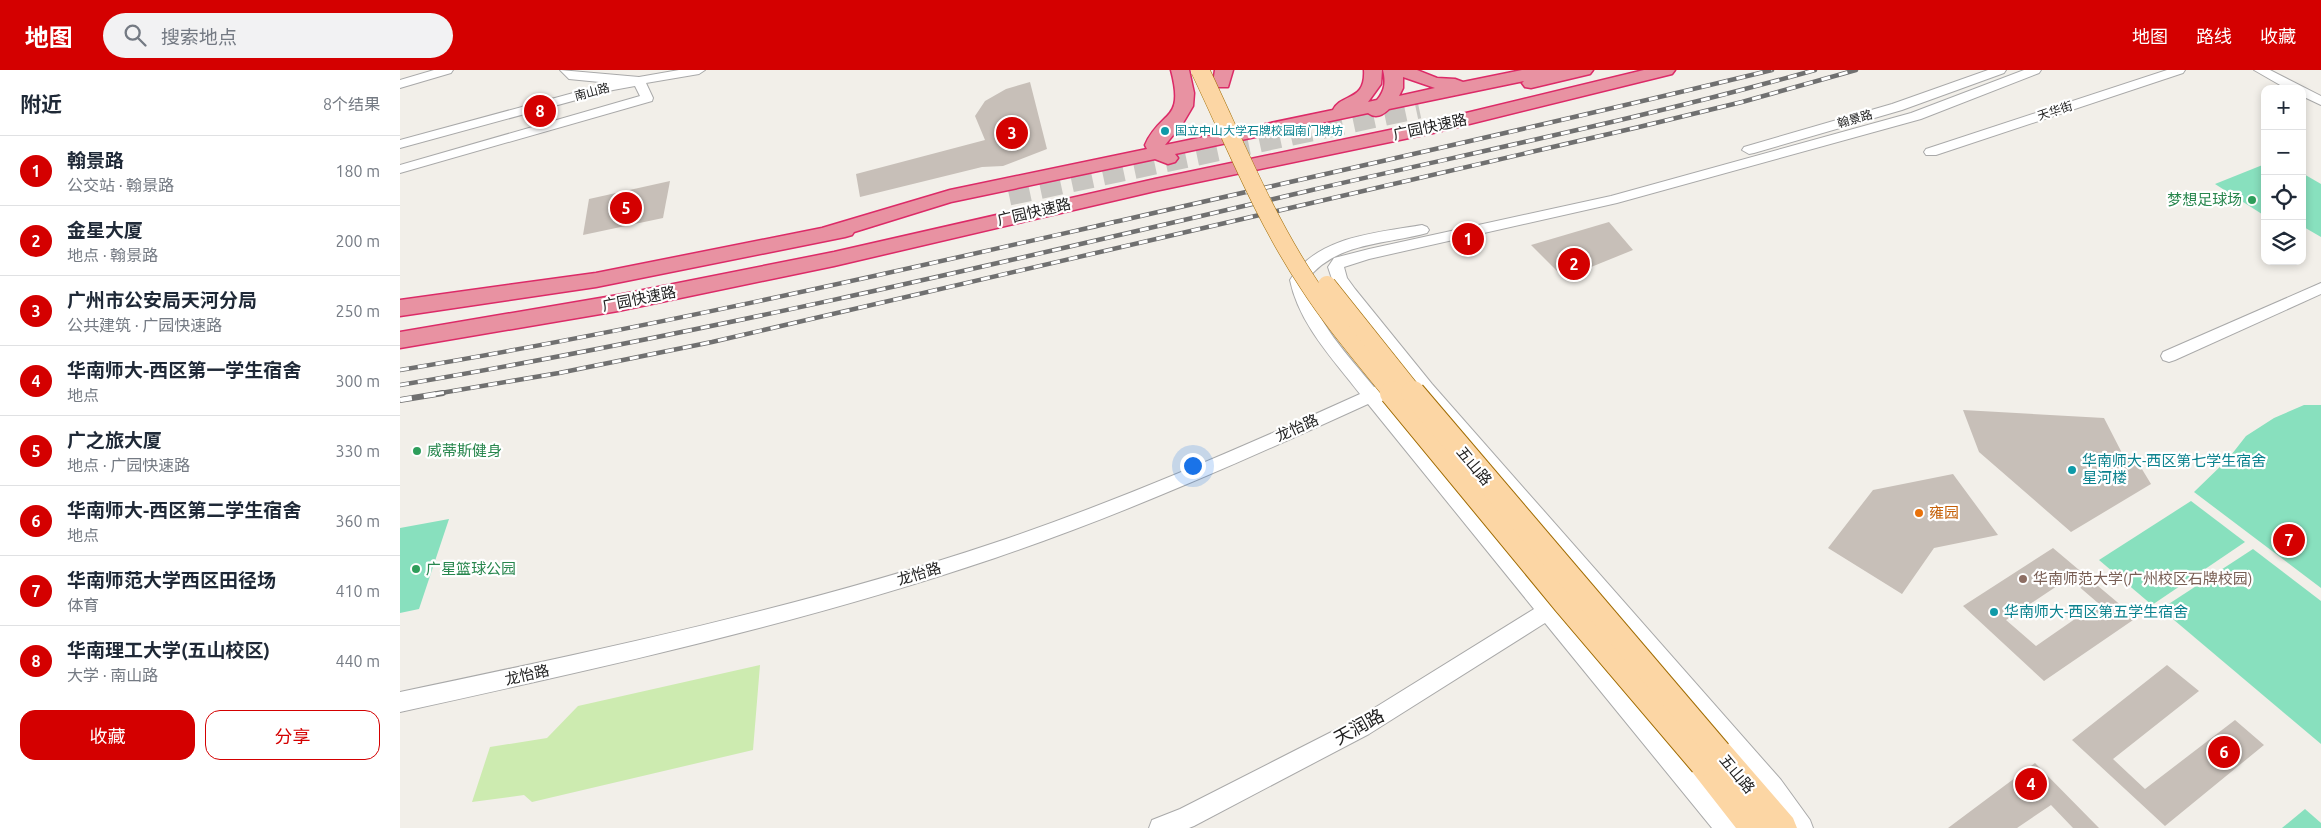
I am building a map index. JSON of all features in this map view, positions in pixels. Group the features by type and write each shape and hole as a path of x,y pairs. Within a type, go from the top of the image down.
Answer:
{"highway":[{"path":"1180,70 1186,96 1185,106 1155,144 1158,152 1167,158 1198,163"},
{"path":"1326,116 1364,98 1371,87 1373,70"},
{"path":"1332,136 1358,125 1384,104 1392,93 1394,84 1392,70"},
{"path":"1400,70 1435,82 1464,84 1500,80"},
{"path":"828,233 917,204 1548,70"},
{"name":"广园快速路","path":"1419,108 1584,70"},
{"path":"1029,213 1098,184 1530,93 1665,70"},
{"name":"广园快速路","path":"400,340 532,319 834,259 1029,213 1433,127 1665,70"},
{"name":"广园快速路","path":"400,308 596,280 1009,195"}],"main road":[{"name":"五山路","path":"1200,70 1273,223 1307,282 1339,328 1565,603 1710,758 1783,828"},
{"name":"五山路","path":"1220,74 1289,222 1318,272 1341,305 1710,758 1753,828"}],"street":[{"path":"400,84 447,70"},
{"path":"400,169 647,98 639,81 574,76 566,70"},
{"name":"南山路","path":"400,144 612,86 699,70"},
{"name":"翰景路","path":"1371,396 1306,308 1298,290 1298,280 1304,270 1319,257 1339,248 1606,191 1898,107 2000,70"},
{"name":"翰景路","path":"1416,375 1340,279 1336,271 1339,262 1612,200 1916,116 2035,70"},
{"name":"天华街","path":"1932,152 2178,70"},
{"path":"2260,70 2289,85"},
{"path":"2306,94 2321,101"},
{"path":"2170,356 2321,288"},
{"path":"1416,375 1773,788 1802,828"},
{"name":"龙怡路","path":"400,702 722,630 837,599 1020,542 1132,500 1416,375"},
{"path":"1371,396 1726,828"},
{"name":"天润路","path":"1160,828 1186,818 1362,727 1548,611"}],"green space":[{"name":"梦想足球场","path":"2261,166 2261,213 2215,184"},
{"path":"2306,175 2321,184 2321,237 2306,228"},
{"path":"2304,405 2321,405 2321,588 2194,492 2228,459 2246,436 2274,418"},
{"path":"2191,501 2245,542 2152,605 2099,560"},
{"name":"广星篮球公园","path":"449,519 419,609 400,613 400,528"},
{"path":"2253,549 2321,601 2321,744 2161,609"},
{"path":"760,665 753,750 532,802 524,795 472,802 490,747 547,738 578,706"},
{"path":"2305,809 2321,823 2321,828 2282,828"}],"building":[{"path":"1030,82 1047,149 1003,166 982,167 860,197 856,174 985,140 975,116 985,101 1006,89"},
{"path":"670,181 663,218 583,235 589,199"},
{"path":"1609,222 1633,250 1564,278 1531,245"},
{"name":"华南师大-西区第七学生宿舍 星河楼","path":"1963,410 2104,418 2122,453 2134,456 2151,484 2071,532 1979,452"},
{"name":"雍园","path":"1953,474 1998,535 1934,548 1902,594 1828,548 1873,490"},
{"name":"华南师大-西区第五学生宿舍","path":"2053,548 2136,618 2044,681 1963,606","holes":["2069,578 2098,603 2036,646 2006,620"]},
{"path":"2167,665 2199,691 2113,759 2145,789 2235,720 2264,745 2165,826 2072,740"},
{"path":"2035,763 2099,828 2073,828 2051,805 2017,828 1948,828"}],"tunnel":[{"path":"1009,195 1419,108"}],"railway":[{"path":"400,370 670,320 850,281 1446,147 1772,70"},
{"path":"400,385 629,343 857,295 1627,118 1815,70"},
{"path":"435,394 559,373 712,342 1639,127 1742,102 1856,70"},
{"path":"400,400 443,393"}],"place":[{"name":"华南理工大学(五山校区)","path":"540,111"},
{"name":"国立中山大学石牌校园南门牌坊","path":"1165,131"},
{"name":"广州市公安局天河分局","path":"1012,133"},
{"name":"梦想足球场","path":"2252,200"},
{"name":"广之旅大厦","path":"626,208"},
{"name":"翰景路","path":"1468,239"},
{"name":"金星大厦","path":"1574,264"},
{"name":"威蒂斯健身","path":"417,451"},
{"name":"华南师大-西区第七学生宿舍 星河楼","path":"2072,470"},
{"name":"雍园","path":"1919,513"},
{"name":"华南师范大学西区田径场","path":"2289,540"},
{"name":"广星篮球公园","path":"416,569"},
{"name":"华南师范大学(广州校区石牌校园)","path":"2023,579"},
{"name":"华南师大-西区第五学生宿舍","path":"1994,612"},
{"name":"华南师大-西区第二学生宿舍","path":"2224,752"},
{"name":"华南师大-西区第一学生宿舍","path":"2031,784"}]}
